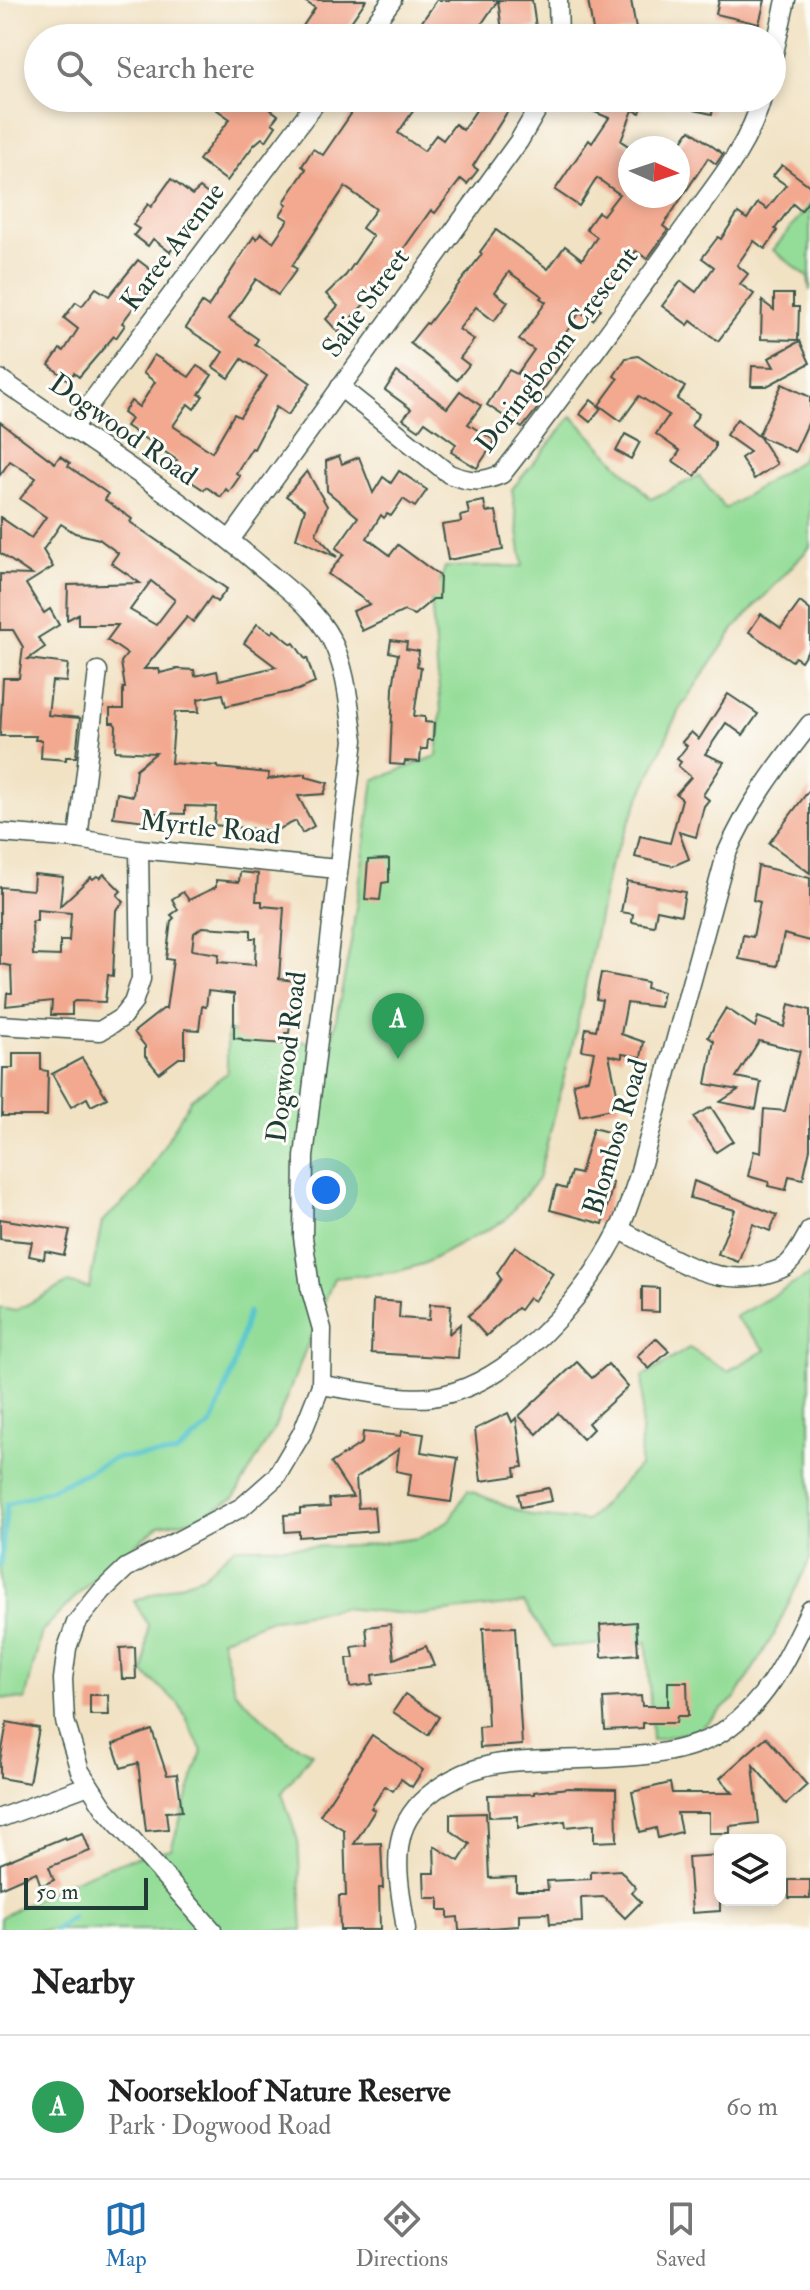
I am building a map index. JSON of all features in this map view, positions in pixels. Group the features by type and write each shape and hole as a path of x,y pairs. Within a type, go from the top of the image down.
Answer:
{"street":[{"path":"374,24 392,0"},
{"path":"558,0 559,24"},
{"path":"781,24 786,0"},
{"name":"Karee Avenue","path":"71,429 309,112"},
{"name":"Salie Street","path":"230,540 519,141 536,112"},
{"name":"Doringboom Crescent","path":"340,387 449,474 470,482 489,480 502,474 641,288 736,154 758,112"},
{"name":"Dogwood Road","path":"0,379 230,540 313,610 332,640 343,672 354,740 304,1157 303,1237 310,1287 322,1329 321,1385 302,1433 276,1477 242,1507 126,1568 102,1591 76,1623 67,1648 63,1679 65,1721 80,1771 105,1809 212,1930"},
{"path":"78,839 98,671"},
{"name":"Blombos Road","path":"321,1385 380,1394 430,1397 484,1380 529,1348 571,1303 619,1229 638,1178 726,855 740,823 765,782 810,724"},
{"name":"Myrtle Road","path":"0,833 337,869"},
{"path":"0,1025 100,1031 121,1018 133,1003 141,979 139,849"},
{"path":"619,1229 692,1267 719,1277 740,1278 783,1268 797,1254 810,1230"},
{"path":"406,1930 399,1849 409,1818 424,1800 456,1778 501,1763 646,1754 684,1748 704,1741 727,1729 770,1689 810,1610"},
{"path":"0,1818 89,1785"}],"green space":[{"path":"810,204 810,291 808,277 773,250"},
{"path":"572,416 651,499 699,476 725,509 801,460 810,436 810,547 735,628 679,710 609,867 575,1035 538,1179 504,1221 423,1264 396,1272 334,1278 274,1429 234,1498 196,1519 160,1525 97,1575 42,1631 25,1700 0,1698 0,1308 15,1311 67,1283 89,1288 102,1222 140,1187 191,1099 227,1073 227,1031 331,1045 351,942 374,780 437,756 441,711 431,600 445,567 523,566 512,489"},
{"path":"810,1275 810,1559 773,1636 736,1697 699,1730 652,1740 647,1642 553,1647 524,1603 419,1615 342,1608 269,1620 221,1639 235,1692 288,1741 312,1753 282,1793 298,1841 303,1930 0,1930 0,1918 62,1886 125,1860 171,1849 202,1751 179,1704 144,1673 148,1625 134,1601 203,1576 235,1547 358,1546 419,1538 449,1520 468,1490 532,1516 587,1521 640,1465 643,1377 689,1348 728,1371 766,1350 735,1317"}],"building":[{"path":"303,0 366,0 350,24 304,24 315,8"},
{"path":"437,0 498,0 482,24 421,23"},
{"path":"498,0 532,0 536,24 501,24"},
{"path":"588,0 631,0 635,24 592,24"},
{"path":"719,0 765,0 759,24 716,14"},
{"path":"220,112 274,112 278,115 272,123 276,126 266,141 262,138 254,145 227,181 199,160 230,119"},
{"path":"352,112 412,112 398,133 424,151 436,135 443,140 455,124 463,130 475,112 507,112 473,166 478,170 467,184 461,179 435,213 431,210 385,275 388,277 373,298 338,332 326,319 338,306 326,294 346,275 373,236 362,228 376,209 345,187 292,266 297,269 278,295 256,279 229,319 258,339 255,344 311,383 288,415 276,407 254,449 236,473 240,476 229,492 226,489 221,497 181,475 184,470 175,464 177,460 126,426 131,419 123,413 131,401 139,407 155,382 143,373 154,355 189,377 197,366 212,375 199,394 203,396 194,409 188,404 173,426 212,452 234,414 240,417 267,376 242,359 229,378 213,367 223,352 186,328 202,303 208,307 254,236 257,239 261,233 273,242 288,220 280,215 287,204 284,202 306,169 302,166 313,149 323,155"},
{"path":"595,112 632,112 623,136 618,136 618,193 597,178 579,206 555,190 589,140 592,143 609,118"},
{"path":"690,130 723,154 716,164 708,158 690,185 690,136 686,136"},
{"path":"782,165 810,186 810,199 801,211 793,204 765,249 754,241 737,265 748,274 740,284 754,294 718,341 691,321 688,325 662,306 681,281 696,292 714,267 702,258 718,237 721,239 738,213 747,219 758,203 767,209 786,185 773,176"},
{"path":"171,179 192,195 200,188 213,198 170,252 153,239 148,246 134,235 139,229 133,225 148,204 151,207"},
{"path":"618,195 618,208 675,208 663,226 668,230 647,259 636,251 598,307 601,309 593,320 580,312 563,337 574,345 539,396 545,399 522,428 487,405 509,370 517,374 534,350 519,340 546,302 540,298 542,296 509,272 495,292 508,302 494,321 476,307 459,329 474,340 460,358 469,365 457,380 410,343 482,254 480,252 496,230 548,269 565,246 582,259 597,237 586,229 598,212 603,215"},
{"path":"138,260 155,273 145,286 148,288 122,323 125,325 116,338 114,336 79,377 74,373 68,380 49,365 60,349 64,351 78,329 64,318 76,302 82,306 96,288 109,296"},
{"path":"774,294 793,294 793,307 799,307 798,340 761,339 762,301 774,310"},
{"path":"800,341 810,363 767,386 751,386 752,366 774,367 769,358"},
{"path":"638,356 685,387 677,399 699,414 691,426 715,443 715,448 695,476 673,461 680,451 656,434 669,415 639,396 621,421 599,405 618,379 614,376 626,358"},
{"path":"397,372 447,408 460,391 481,406 468,424 495,441 477,468 451,452 456,444 425,422 419,430 403,419 411,409 385,390"},
{"path":"782,384 810,397 810,419 795,452 759,436 777,464 754,479 741,458 750,452 726,435 737,419 758,436"},
{"path":"591,400 601,408 590,422 580,414"},
{"path":"0,422 55,463 60,456 70,463 68,466 108,494 105,500 132,519 130,522 227,589 217,602 211,597 193,622 187,617 144,669 159,669 160,673 177,669 194,670 195,676 217,671 219,680 276,667 244,643 257,624 272,633 274,630 294,643 307,658 315,683 298,690 226,706 223,694 198,699 199,712 175,712 171,763 269,773 268,779 306,774 306,777 328,783 324,794 298,796 314,826 302,833 296,821 275,831 214,825 216,807 185,806 185,814 156,813 154,822 113,817 117,793 133,796 136,769 156,753 115,751 116,726 110,723 110,709 123,709 125,688 121,662 127,654 107,640 118,625 78,625 78,614 67,620 68,585 140,583 111,563 118,553 99,539 75,533 61,524 43,550 53,567 26,584 44,613 50,609 59,625 38,638 45,647 28,659 68,664 66,682 52,681 48,715 80,718 76,757 66,757 66,760 41,758 42,740 35,740 36,736 0,736 3,678 19,678 23,647 13,630 0,630 0,574 32,575 0,553 0,517 31,538 46,517 20,499 36,478 10,461 0,475","holes":["151,581 175,600 156,625 130,610"]},
{"path":"625,434 640,442 631,459 616,451"},
{"path":"339,456 342,464 359,457 373,493 383,477 391,483 399,471 427,490 415,507 403,499 391,516 387,514 384,518 381,515 367,538 390,555 398,545 440,576 439,599 433,599 414,615 404,611 362,631 353,611 370,604 328,574 344,554 336,548 358,517 327,491 326,461"},
{"path":"307,471 327,506 316,534 337,557 296,538 305,509 286,496"},
{"path":"484,501 486,512 496,511 503,550 448,560 442,525 461,522 460,516 469,514 467,504"},
{"path":"800,602 810,610 810,647 801,661 795,657 792,661 749,632 761,614 781,628"},
{"path":"391,640 407,642 406,649 419,651 417,666 421,667 414,716 425,717 425,722 434,723 433,740 428,740 427,749 421,749 420,762 405,761 404,765 390,764 393,688 398,654 389,652"},
{"path":"728,694 758,714 743,735 726,723 705,754 724,762 703,795 709,800 704,806 696,837 679,832 689,859 673,866 635,857 640,836 670,843 682,799 676,794 691,777 678,766 681,762 677,759 687,746 682,742 691,732 699,739"},
{"path":"810,789 810,873 769,843"},
{"path":"389,859 389,882 382,883 380,900 365,899 368,860"},
{"path":"758,866 810,878 810,941 784,934 777,966 739,959 743,935 753,937 760,902 753,900"},
{"path":"240,872 258,874 256,901 262,901 262,906 284,908 279,979 296,981 289,1033 285,1033 286,1044 234,1038 234,994 208,991 206,1007 202,1006 199,1030 185,1029 185,1058 179,1058 159,1073 145,1056 145,1046 134,1032 166,1009 173,960 166,959 174,918 171,915 178,910 172,899 183,892 189,900 216,887 216,880 239,882","holes":["202,927 251,930 251,938 256,938 255,965 218,962 219,954 192,950 194,933"]},
{"path":"34,874 63,877 60,906 91,877 100,878 104,874 121,891 117,895 124,902 116,910 113,976 108,975 105,1002 75,1001 72,1003 72,1015 51,1015 52,1001 6,1006 7,993 12,993 11,966 0,964 0,887 33,890","holes":["37,910 71,913 69,941 60,941 60,956 33,955 32,921 37,921"]},
{"path":"627,881 685,892 681,915 657,910 654,926 632,922 633,914 621,912"},
{"path":"601,973 647,982 646,988 663,992 660,1007 627,1003 621,1034 644,1042 641,1057 609,1055 620,1107 580,1116 573,1083 588,1079 594,1052 582,1050 586,1028 596,1030 602,1000 596,999"},
{"path":"789,1004 810,1010 810,1149 803,1179 789,1176 786,1190 768,1186 769,1182 748,1176 754,1151 761,1153 764,1109 785,1111 800,1051 759,1041 736,1077 761,1082 756,1109 720,1102 738,1090 706,1084 714,1041 708,1037 726,1008 755,1027 758,1017 784,1027"},
{"path":"13,1053 41,1053 41,1070 48,1071 47,1116 2,1116 3,1068 13,1068"},
{"path":"82,1058 107,1098 91,1106 87,1098 71,1107 52,1074"},
{"path":"711,1107 733,1141 716,1152 694,1117"},
{"path":"593,1128 615,1134 602,1180 613,1183 603,1224 550,1210 556,1186 566,1189 571,1172 580,1174"},
{"path":"694,1181 777,1215 770,1231 753,1224 738,1262 718,1254 735,1210 690,1198"},
{"path":"0,1219 70,1230 64,1255 45,1251 44,1259 29,1256 32,1242 0,1239"},
{"path":"515,1246 553,1273 534,1301 529,1298 520,1310 517,1308 486,1336 468,1316 487,1299 501,1279 497,1273"},
{"path":"642,1287 659,1288 659,1312 642,1311"},
{"path":"373,1300 400,1302 399,1318 429,1320 430,1304 451,1305 449,1334 460,1324 458,1358 371,1353"},
{"path":"656,1338 669,1351 649,1369 637,1356"},
{"path":"577,1362 592,1378 608,1364 628,1387 588,1423 593,1429 583,1439 558,1413 537,1434 519,1416"},
{"path":"508,1413 512,1422 516,1418 523,1467 515,1468 516,1476 481,1481 475,1429"},
{"path":"402,1431 424,1434 421,1452 458,1458 451,1502 408,1496 411,1474 396,1471 399,1449 356,1478 358,1508 374,1507 376,1531 299,1537 299,1531 285,1532 284,1515 300,1514 300,1509 330,1507 329,1499 353,1497 331,1463 362,1443 363,1432 401,1436"},
{"path":"549,1488 552,1501 521,1507 518,1494"},
{"path":"636,1622 638,1654 602,1657 600,1625"},
{"path":"390,1624 394,1659 426,1646 434,1666 372,1675 373,1684 350,1687 347,1658 354,1658 352,1647 368,1645 366,1627"},
{"path":"515,1627 522,1745 480,1748 479,1727 488,1726 483,1628"},
{"path":"135,1647 136,1679 122,1679 120,1648"},
{"path":"668,1682 687,1682 688,1716 677,1716 676,1723 643,1723 643,1728 605,1730 603,1698 641,1696 642,1706 668,1706"},
{"path":"405,1694 439,1717 428,1735 393,1712"},
{"path":"90,1695 108,1695 109,1715 90,1715"},
{"path":"7,1722 39,1728 29,1783 0,1778"},
{"path":"152,1730 167,1775 177,1774 182,1811 166,1812 168,1829 146,1831 138,1763 121,1768 113,1744"},
{"path":"372,1735 423,1770 412,1787 401,1779 393,1791 385,1786 371,1808 375,1810 354,1844 381,1843 383,1888 379,1888 380,1930 340,1930 339,1896 346,1896 344,1830 320,1815"},
{"path":"766,1737 807,1785 786,1804 753,1765 759,1823 730,1826 730,1833 709,1833 709,1813 677,1813 681,1832 658,1838 656,1828 640,1832 632,1792 670,1783 672,1793 733,1793 720,1778"},
{"path":"568,1788 616,1789 617,1841 594,1842 594,1824 566,1827 565,1821 518,1828 518,1816 489,1817 488,1795 534,1794"},
{"path":"486,1813 489,1878 516,1877 516,1890 548,1890 547,1881 591,1879 591,1872 620,1870 636,1888 632,1893 641,1902 625,1918 604,1897 581,1898 582,1922 550,1924 549,1913 519,1914 519,1926 459,1930 458,1917 448,1918 448,1910 439,1910 439,1898 425,1898 424,1873 435,1873 434,1846 459,1861 470,1844 450,1830 450,1814"},
{"path":"83,1833 90,1851 49,1867 54,1880 41,1886 36,1872 0,1888 0,1864 65,1837"},
{"path":"714,1855 714,1906 720,1906 720,1911 692,1913 688,1857"},
{"path":"789,1880 810,1880 810,1898 789,1898"}],"waterway":[{"path":"0,1566 7,1504 52,1489 115,1458 175,1454 212,1424 232,1372 248,1312"},
{"path":"55,1930 72,1917"}],"place":[{"name":"Noorsekloof Nature Reserve","path":"398,1059"}]}
